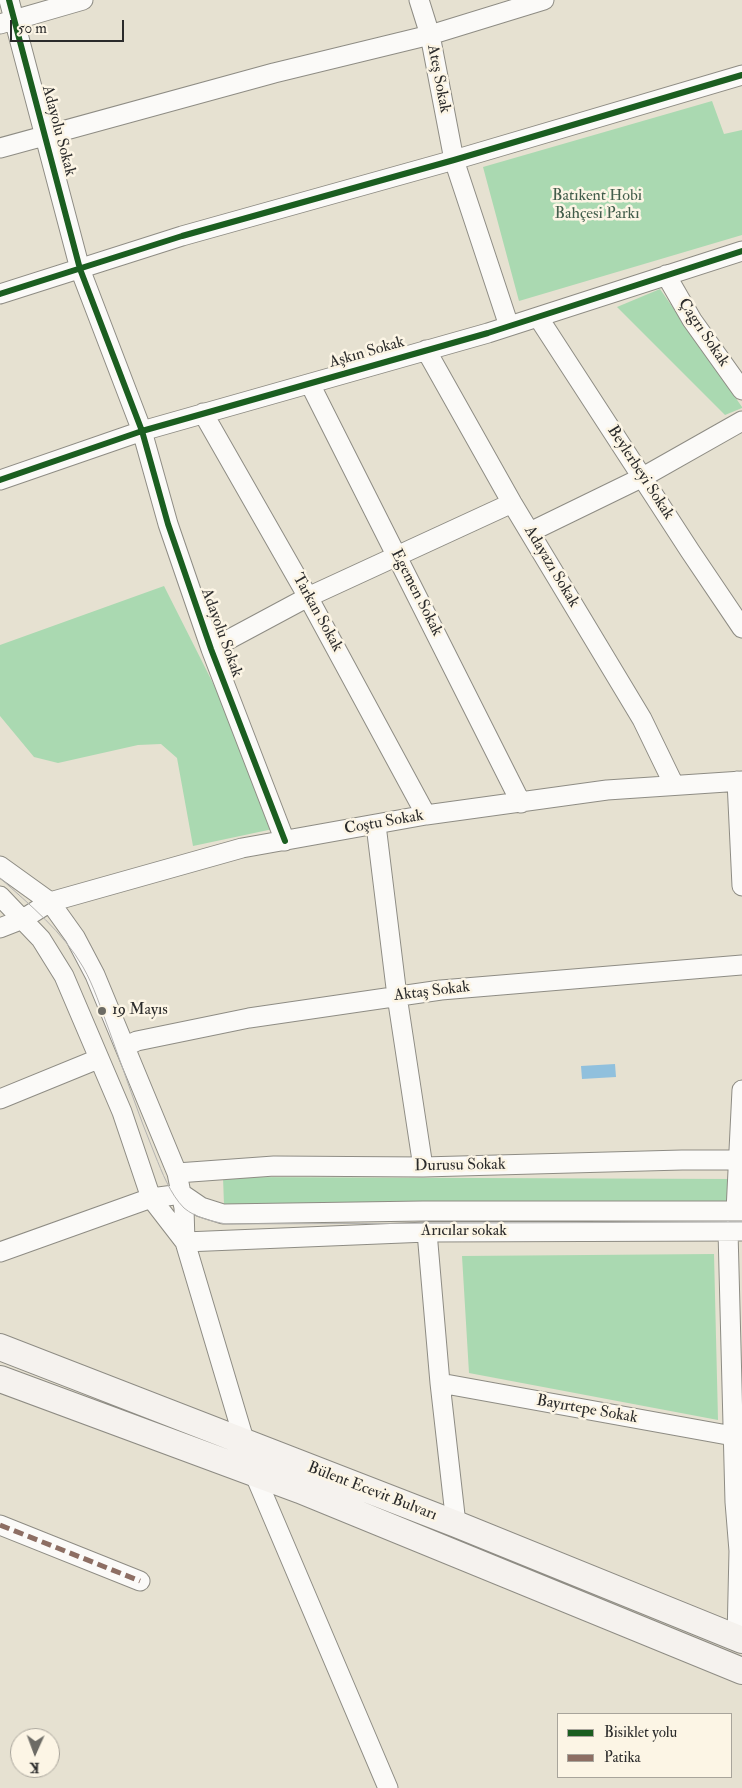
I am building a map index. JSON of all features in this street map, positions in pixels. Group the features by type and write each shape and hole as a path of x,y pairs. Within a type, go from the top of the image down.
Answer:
{"main road":[{"name":"Bülent Ecevit Bulvarı","path":"0,1347 456,1524 740,1639"},
{"name":"Bülent Ecevit Bulvarı","path":"0,1379 300,1490 742,1671"}],"street":[{"name":"Adayolu Sokak","path":"9,0 8,21 45,135 80,269 142,431 168,524 211,649 285,841"},
{"path":"8,21 83,0"},
{"name":"Ateş Sokak","path":"419,0 430,35 454,160 509,326"},
{"path":"0,148 274,73 430,35 544,0"},
{"path":"0,294 182,236 454,160 742,75"},
{"name":"Aşkın Sokak","path":"0,480 142,431 509,326 742,252"},
{"name":"Çagrı Sokak","path":"666,275 692,320 742,390"},
{"name":"Beylerbeyi Sokak","path":"538,317 742,628"},
{"name":"Adayazı Sokak","path":"426,350 512,503 642,719 674,785"},
{"name":"Egemen Sokak","path":"310,384 521,803"},
{"name":"Tarkan Sokak","path":"203,414 308,596 426,815"},
{"path":"530,532 642,477 742,422"},
{"path":"211,649 308,596 512,503"},
{"path":"739,781 742,886"},
{"name":"Coştu Sokak","path":"0,928 36,910 242,848 426,815 607,790 739,781"},
{"path":"376,825 397,996 423,1167"},
{"path":"0,866 36,910 41,939 64,976 122,1112 151,1198 185,1242"},
{"path":"0,896 36,910 75,937 95,975 177,1173 182,1194 185,1242 245,1443"},
{"name":"Aktaş Sokak","path":"126,1046 137,1041 249,1018 441,990 742,965"},
{"path":"0,1098 98,1059"},
{"path":"0,1252 151,1198 182,1194 201,1208 223,1214 423,1211 739,1211 742,1090"},
{"name":"Durusu Sokak","path":"177,1173 274,1166 423,1167 741,1160"},
{"path":"735,1231 733,1436 738,1502 740,1639"},
{"name":"Arıcılar sokak","path":"185,1242 427,1232 735,1231"},
{"path":"427,1232 440,1383 456,1524"},
{"name":"Bayırtepe Sokak","path":"440,1383 733,1436"},
{"path":"254,1473 388,1788"},
{"path":"0,1525 140,1581"}],"green space":[{"name":"Batıkent Hobi Bahçesi Parkı","path":"712,101 724,134 742,130 742,235 519,301 483,167"},
{"path":"660,289 742,408 725,415 617,307"},
{"path":"164,586 223,703 273,829 193,846 177,758 161,744 138,745 58,763 34,757 0,716 0,645"},
{"path":"223,1177 732,1179 732,1208 224,1205"},
{"path":"714,1254 718,1420 469,1373 462,1256"}],"water":[{"path":"615,1064 616,1077 582,1079 581,1066"}],"tram line":[{"path":"0,878 56,931 83,967 91,982 164,1176 184,1208 199,1217 226,1224 742,1222"}],"marked path":[{"path":"0,1525 140,1581"}],"cycle path":[{"path":"9,0 80,269 142,431 168,524 211,649 285,841"},
{"path":"0,294 182,236 454,160 742,75"},
{"path":"0,480 142,431 488,333 742,251"}],"place":[{"name":"19 Mayıs","path":"102,1011"}]}
